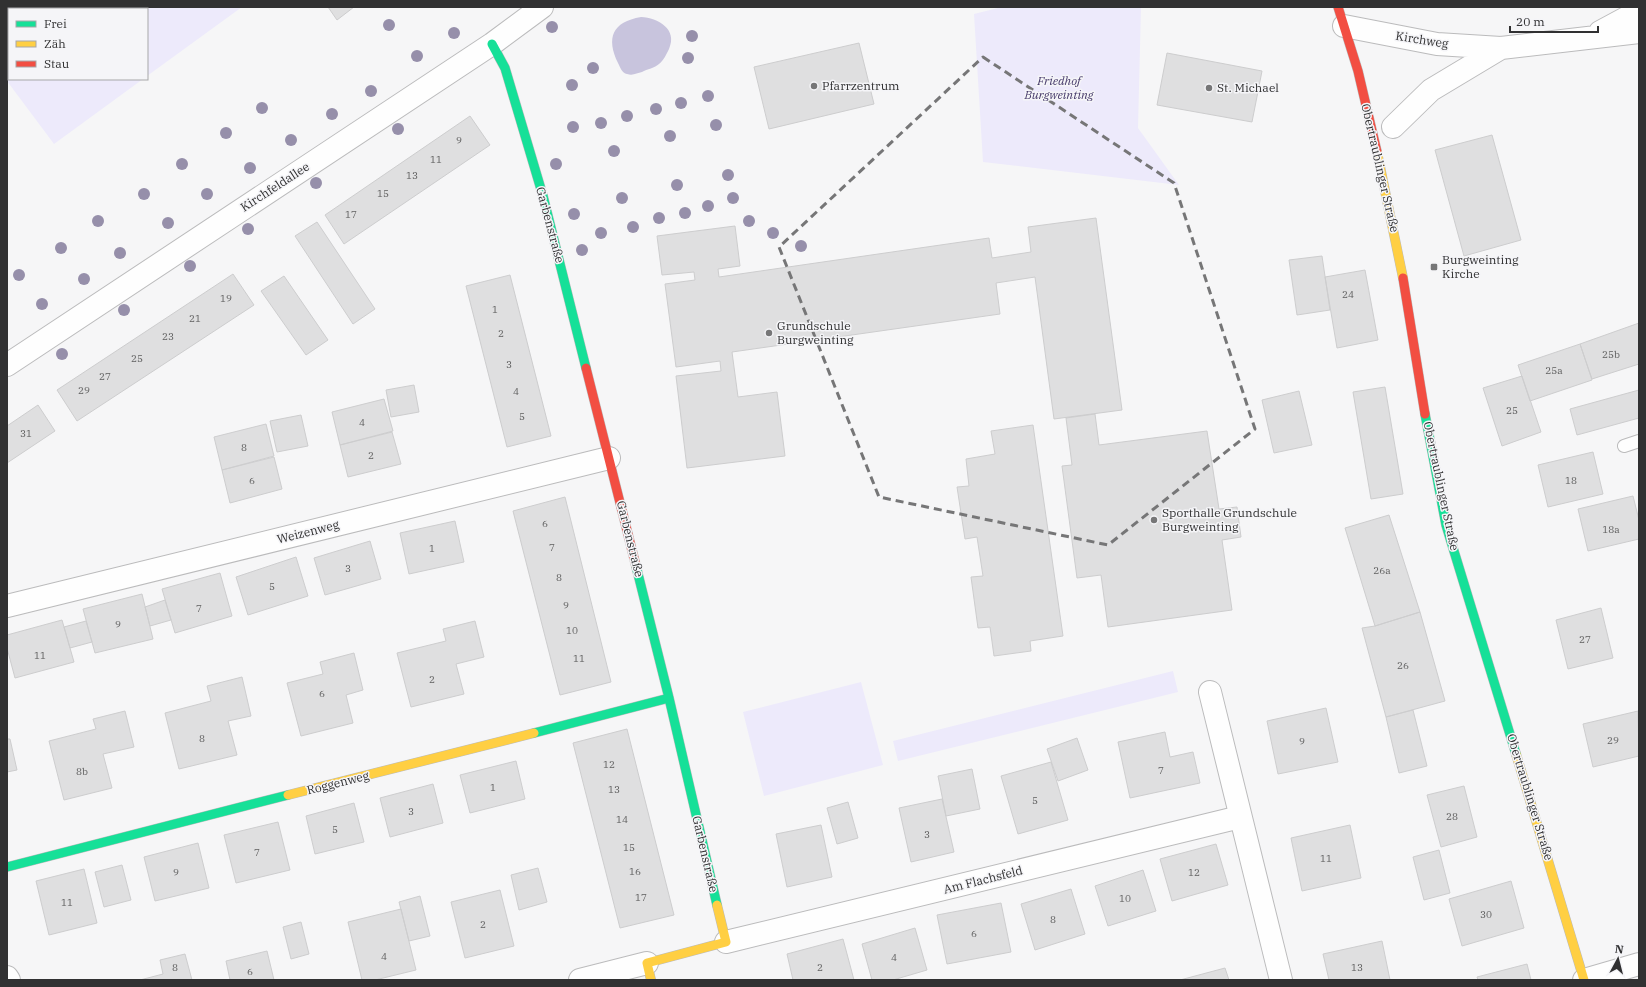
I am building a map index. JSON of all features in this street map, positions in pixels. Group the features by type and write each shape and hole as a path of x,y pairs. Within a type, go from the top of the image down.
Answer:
{"street":[{"name":"Kirchfeldallee","path":"7,365 492,44 542,7"},
{"path":"1590,37 1639,11"},
{"name":"Kirchweg","path":"1341,17 1437,44 1501,48 1639,32"},
{"name":"Obertraublinger Straße","path":"1341,17 1358,71 1388,202 1399,256 1431,451 1446,525 1584,980"},
{"name":"Garbenstraße","path":"492,44 505,68 543,196 669,698 726,942"},
{"name":"Kirchweg","path":"1393,127 1431,90 1501,48"},
{"name":"Weizenweg","path":"7,606 609,458"},
{"path":"1210,692 1281,980"},
{"name":"Roggenweg","path":"7,867 669,698"},
{"name":"Am Flachsfeld","path":"726,942 1240,817"},
{"path":"580,980 649,972 726,942"},
{"path":"1584,980 1639,964"},
{"path":"7,977 10,980"}],"lane":[{"path":"1624,446 1639,441"}],"highlighted area":[{"path":"983,57 1174,183 1255,429 1108,545 879,497 779,247"}],"green space":[{"path":"7,7 242,7 148,75 148,8 8,8 8,80 142,80 54,144 7,81"},
{"name":"Friedhof Burgweinting","path":"1002,7 1141,7 1138,128 1179,185 983,162 974,14"},
{"path":"1173,671 1178,692 898,761 893,741"},
{"path":"861,682 883,765 764,796 743,712"}],"shaded area":[{"path":"641,17 660,22 665,26 669,30 671,42 665,57 657,65 642,72 629,75 622,71 618,63 612,46 612,39 614,32 623,23 631,19"}],"building":[{"path":"328,7 354,7 337,20"},
{"name":"Pfarrzentrum","path":"859,43 874,104 769,129 754,67"},
{"name":"St. Michael","path":"1167,53 1262,71 1252,122 1157,105"},
{"path":"470,116 490,145 344,244 325,215"},
{"path":"1492,135 1521,240 1464,256 1435,150"},
{"name":"Grundschule Burgweinting","path":"1096,218 1122,410 1054,419 1035,277 996,283 1000,314 732,352 738,397 777,392 785,456 687,468 676,376 721,371 720,361 676,367 665,284 695,280 694,272 662,275 657,236 735,226 740,266 718,269 719,277 989,238 992,258 1031,252 1028,227"},
{"path":"317,222 375,309 353,324 295,236"},
{"path":"1322,256 1330,310 1297,315 1289,260"},
{"path":"1365,270 1378,340 1337,348 1325,277"},
{"path":"233,274 254,305 77,421 57,390"},
{"path":"510,275 551,436 507,447 466,286"},
{"path":"284,276 328,340 306,355 261,291"},
{"path":"1639,323 1639,364 1592,379 1580,344"},
{"path":"1580,344 1592,380 1530,401 1518,365"},
{"path":"1522,376 1541,432 1502,446 1483,388"},
{"path":"414,385 419,412 391,417 386,390"},
{"path":"1385,387 1403,494 1371,499 1353,392"},
{"path":"1639,390 1639,418 1577,435 1570,409"},
{"path":"1299,391 1312,445 1274,453 1262,400"},
{"path":"384,399 393,431 340,445 332,412"},
{"path":"38,405 55,431 7,463 7,426"},
{"name":"Sporthalle Grundschule Burgweinting","path":"1095,414 1099,445 1207,431 1219,509 1237,507 1241,537 1222,540 1232,610 1108,627 1101,575 1077,578 1062,466 1072,465 1066,418"},
{"path":"301,415 308,446 277,452 270,421"},
{"path":"266,424 274,456 222,470 214,437"},
{"path":"1033,425 1063,636 1030,641 1031,651 994,656 990,627 978,628 971,577 983,576 977,537 965,539 957,487 969,486 966,459 995,454 991,431"},
{"path":"392,432 401,464 348,477 340,445"},
{"path":"1593,452 1603,494 1548,507 1538,465"},
{"path":"274,457 282,489 230,503 222,470"},
{"path":"1633,496 1639,520 1639,539 1588,551 1578,509"},
{"path":"565,497 611,682 560,695 513,511"},
{"path":"1389,515 1420,612 1375,626 1345,528"},
{"path":"455,521 464,562 409,574 400,533"},
{"path":"370,541 381,579 325,595 314,558"},
{"path":"296,557 308,596 248,615 236,577"},
{"path":"220,573 232,616 175,633 162,589"},
{"path":"142,594 153,639 95,653 83,609"},
{"path":"165,600 171,620 150,626 145,607"},
{"path":"1601,608 1613,658 1568,669 1556,620"},
{"path":"1420,612 1445,701 1386,717 1362,628 1375,626"},
{"path":"62,620 74,662 15,678 7,648 7,635"},
{"path":"86,621 92,642 70,648 64,627"},
{"path":"475,621 484,657 456,664 464,694 411,707 397,653 446,641 443,629"},
{"path":"354,653 363,690 346,695 353,723 301,736 287,683 323,674 320,662"},
{"path":"242,677 251,716 228,721 237,755 179,769 165,713 211,701 207,686"},
{"path":"1326,708 1338,762 1278,774 1267,721"},
{"path":"1413,710 1427,766 1399,773 1386,717"},
{"path":"125,711 134,747 103,754 112,788 64,800 49,741 96,729 93,719"},
{"path":"1638,711 1639,756 1593,767 1583,724"},
{"path":"627,729 674,915 620,928 573,743"},
{"path":"1165,732 1170,757 1193,752 1200,783 1130,798 1118,742"},
{"path":"1077,738 1088,770 1058,781 1047,749"},
{"path":"7,739 10,739 17,770 7,772"},
{"path":"516,761 525,799 470,813 460,775"},
{"path":"1051,762 1068,820 1018,834 1001,776"},
{"path":"972,769 980,809 946,816 938,776"},
{"path":"433,784 443,823 390,837 380,798"},
{"path":"1464,786 1477,837 1441,847 1427,795"},
{"path":"942,799 954,852 911,862 899,808"},
{"path":"848,802 858,838 837,844 827,808"},
{"path":"354,803 364,842 315,854 306,816"},
{"path":"278,822 290,870 236,883 224,835"},
{"path":"821,825 832,877 787,887 776,834"},
{"path":"1350,825 1361,878 1302,891 1291,838"},
{"path":"198,843 209,888 155,901 144,857"},
{"path":"1216,844 1228,885 1172,901 1160,859"},
{"path":"1439,850 1450,893 1424,900 1413,857"},
{"path":"122,865 131,900 104,907 95,872"},
{"path":"538,868 547,902 519,910 511,875"},
{"path":"84,869 97,923 49,935 36,881"},
{"path":"1143,870 1156,911 1108,926 1095,886"},
{"path":"1511,881 1524,928 1462,946 1449,899"},
{"path":"1071,889 1085,934 1035,950 1021,904"},
{"path":"500,890 514,946 465,958 451,902"},
{"path":"420,896 430,936 409,941 399,902"},
{"path":"1001,903 1011,952 947,964 937,915"},
{"path":"401,909 416,970 375,980 362,980 348,922"},
{"path":"301,922 309,954 291,959 283,927"},
{"path":"915,928 927,970 893,980 872,980 862,944"},
{"path":"843,939 854,980 793,980 787,954"},
{"path":"1382,941 1390,980 1329,980 1323,954"},
{"path":"267,951 274,980 230,980 226,961"},
{"path":"185,954 192,980 140,980 163,974 160,960"},
{"path":"1527,964 1531,980 1478,980 1477,977"},
{"path":"1225,968 1229,980 1180,980"}],"traffic: fast":[{"path":"492,44 505,68 543,196 586,368"},
{"path":"1425,414 1446,525 1516,754"},
{"path":"636,566 669,698 717,905"},
{"path":"534,733 669,698"},
{"path":"7,867 288,795"}],"traffic: slow":[{"path":"1377,152 1403,278"},
{"path":"288,795 534,733"},
{"path":"1516,754 1584,980"},
{"path":"651,980 647,963 726,942 717,905"}],"traffic: jam":[{"path":"1338,7 1358,71 1377,152"},
{"path":"1403,278 1425,414"},
{"path":"586,368 636,566"}],"place":[{"name":"Pfarrzentrum","path":"814,86"},
{"name":"St. Michael","path":"1209,88"},
{"name":"Burgweinting Kirche","path":"1434,267"},
{"name":"Grundschule Burgweinting","path":"769,333"},
{"name":"Sporthalle Grundschule Burgweinting","path":"1154,520"}]}
